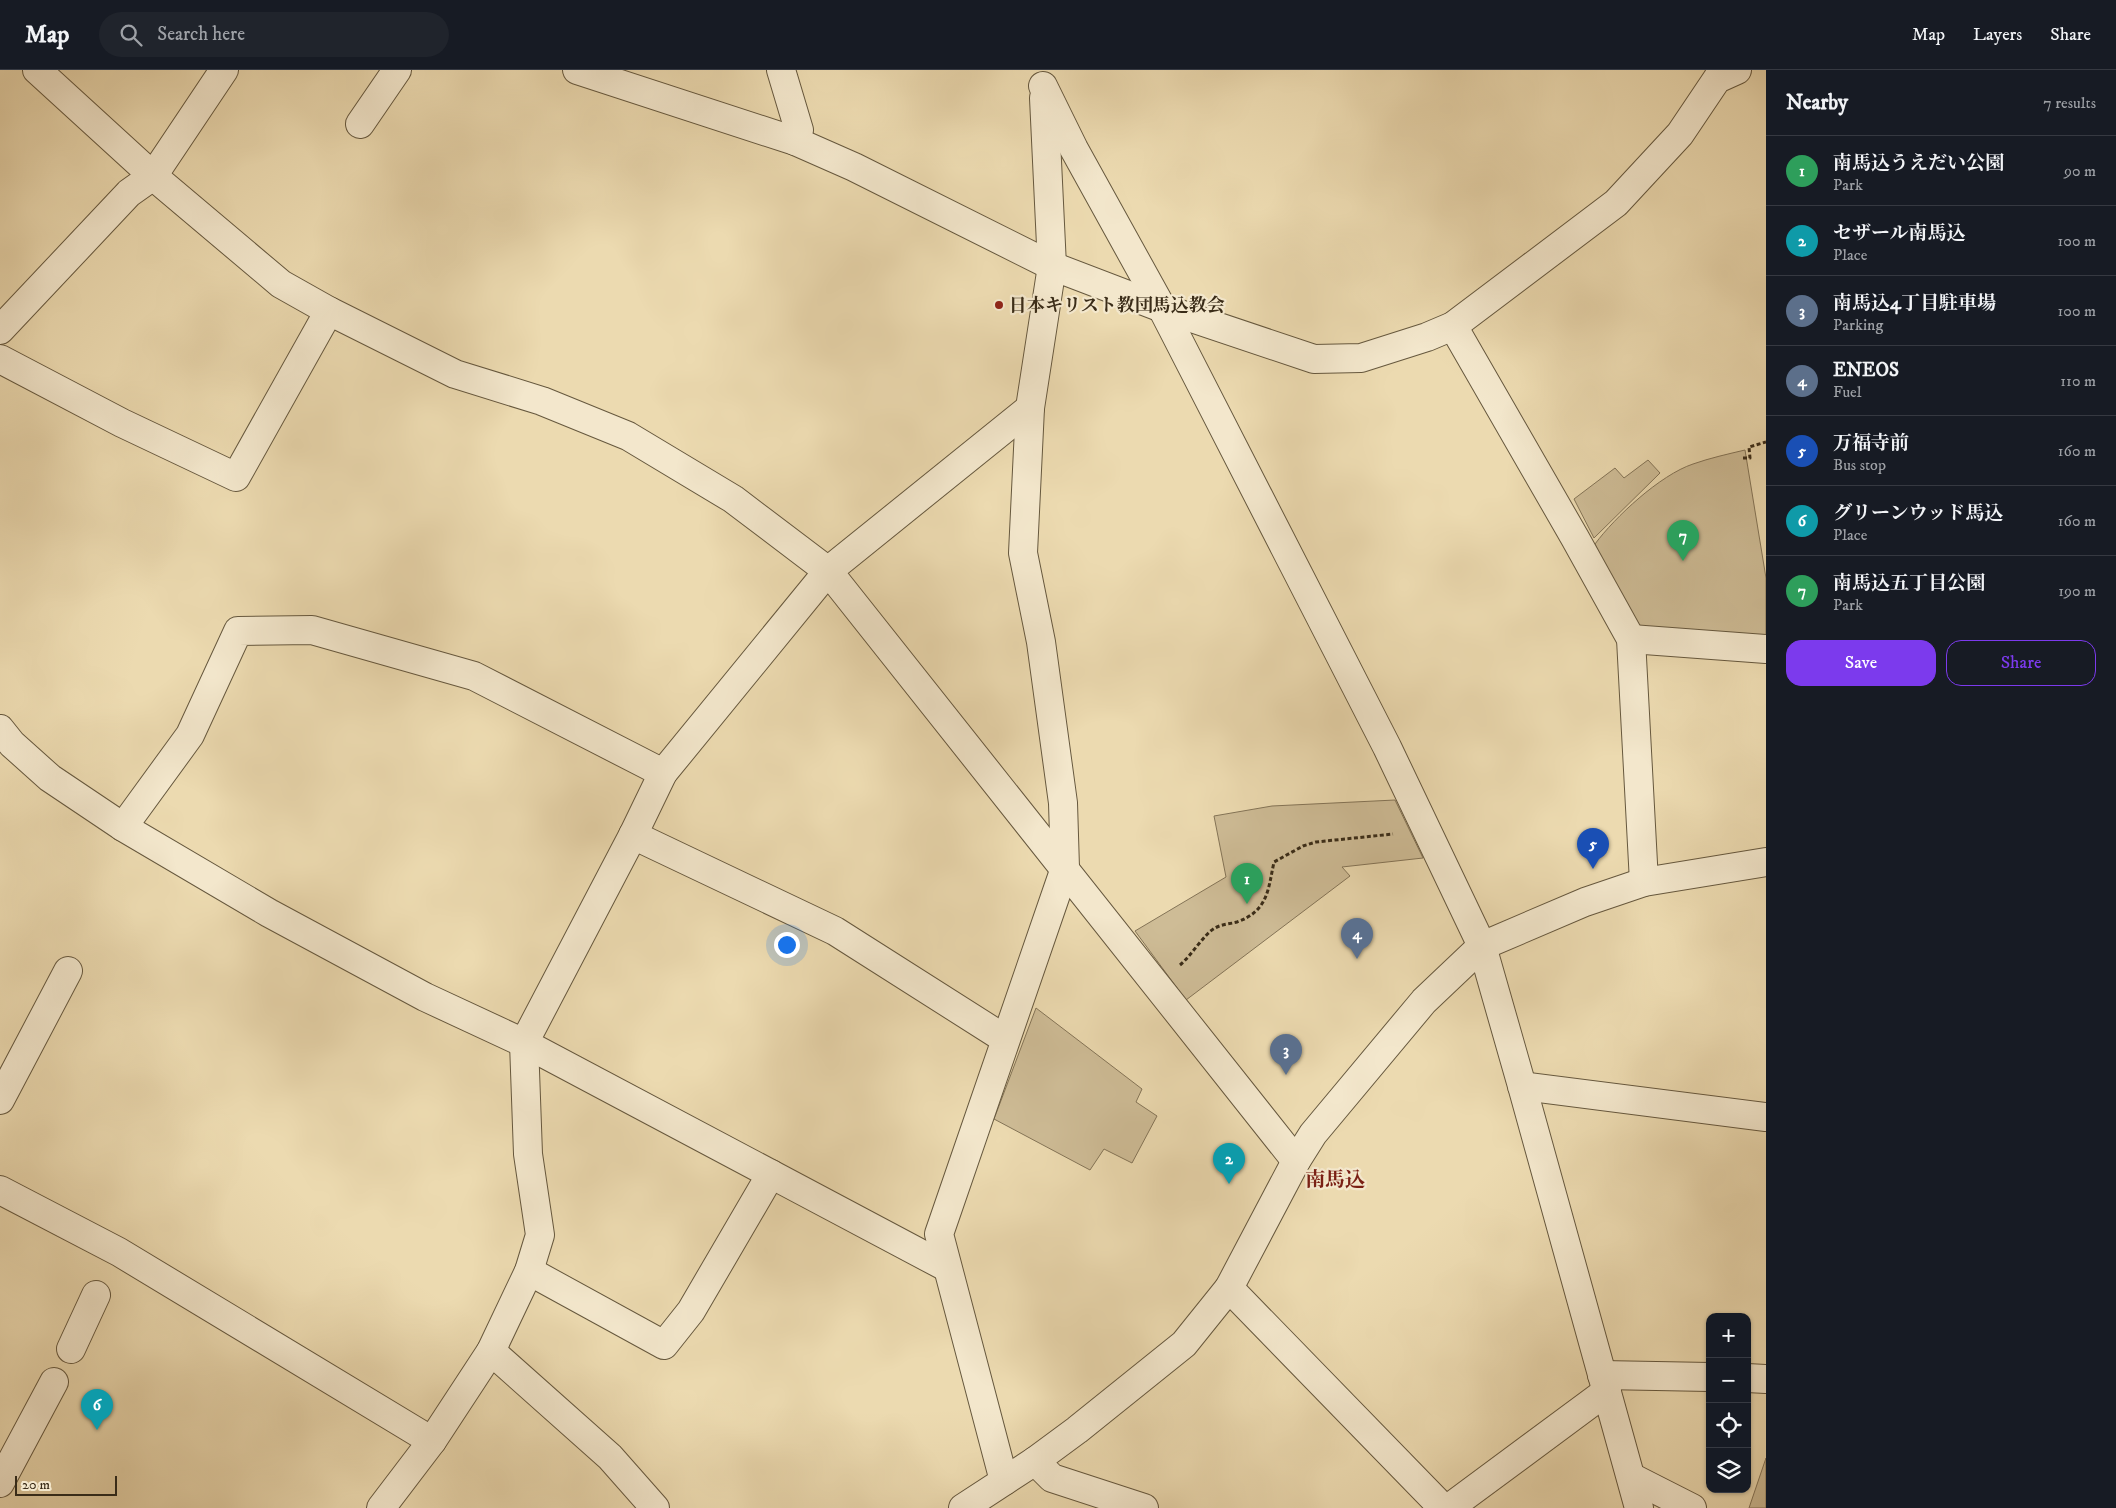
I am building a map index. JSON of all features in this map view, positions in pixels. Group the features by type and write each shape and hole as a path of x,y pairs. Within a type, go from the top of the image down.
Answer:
{"street":[{"path":"38,70 153,176 281,284 329,311 455,374 542,401 628,436 733,499 828,571 1296,1161"},
{"path":"0,330 129,193 153,176 224,70"},
{"path":"360,124 397,70"},
{"path":"577,70 795,141 854,167 1052,266 1162,308 1314,359 1327,360 1361,358 1428,337 1453,326 1616,203 1680,134 1721,73"},
{"path":"782,70 799,130 795,141"},
{"path":"1004,1481 946,1267 939,1234 1064,868 1063,804 1057,756 1042,642 1023,553 1030,408 1052,266 1042,78"},
{"path":"1042,78 1074,149 1162,308 1383,739 1482,946 1639,1508"},
{"path":"0,359 122,423 236,477 329,311"},
{"path":"1453,326 1631,638 1644,882"},
{"path":"381,1508 432,1441 491,1351 529,1271 540,1235 528,1154 524,1043 663,773 828,571 1030,408"},
{"path":"124,827 190,735 238,631 312,630 474,676 663,773"},
{"path":"1631,638 1766,649"},
{"path":"4,744 50,778 124,827 270,913 425,997 524,1043 946,1267"},
{"path":"633,834 835,932 1005,1039"},
{"path":"963,1508 1035,1461 1166,1360 1199,1326 1229,1288 1296,1161 1313,1134 1424,1001 1482,946 1585,902 1644,882 1766,862"},
{"path":"0,1100 68,971"},
{"path":"1522,1086 1766,1118"},
{"path":"529,1271 664,1345 691,1311 771,1174"},
{"path":"0,1190 119,1252 432,1441"},
{"path":"1229,1288 1443,1508"},
{"path":"71,1349 96,1295"},
{"path":"491,1351 610,1457 655,1508"},
{"path":"1449,1508 1605,1383 1706,1377"},
{"path":"1751,1378 1766,1379"},
{"path":"0,1483 54,1382"},
{"path":"1035,1461 1052,1478 1144,1508"},
{"path":"1631,1477 1692,1508"}],"path":[{"path":"1744,458 1750,458 1749,447 1766,442"},
{"path":"1157,985 1191,956 1214,928 1236,922 1255,913 1268,891 1274,862 1303,846 1316,842 1428,832"}],"shaded area":[{"path":"1745,450 1766,578 1766,639 1633,626 1595,544 1626,510 1667,477 1693,464"},
{"path":"1648,460 1660,473 1594,538 1574,499 1615,468 1624,478"},
{"path":"1395,800 1423,858 1342,867 1350,876 1186,1000 1135,931 1226,877 1214,816 1272,806"},
{"path":"1036,1008 1142,1089 1136,1102 1157,1116 1132,1163 1104,1149 1090,1170 994,1119"},
{"path":"1766,1458 1766,1508 1749,1508"}],"place":[{"name":"日本キリスト教団馬込教会","path":"999,305"},
{"name":"南馬込五丁目公園","path":"1683,561"},
{"name":"万福寺前","path":"1593,869"},
{"name":"南馬込うえだい公園","path":"1247,904"},
{"name":"ENEOS","path":"1357,959"},
{"name":"南馬込4丁目駐車場","path":"1286,1075"},
{"name":"セザール南馬込","path":"1229,1184"},
{"name":"グリーンウッド馬込","path":"97,1430"}],"district":[{"name":"南馬込","path":"1335,1179"}]}
